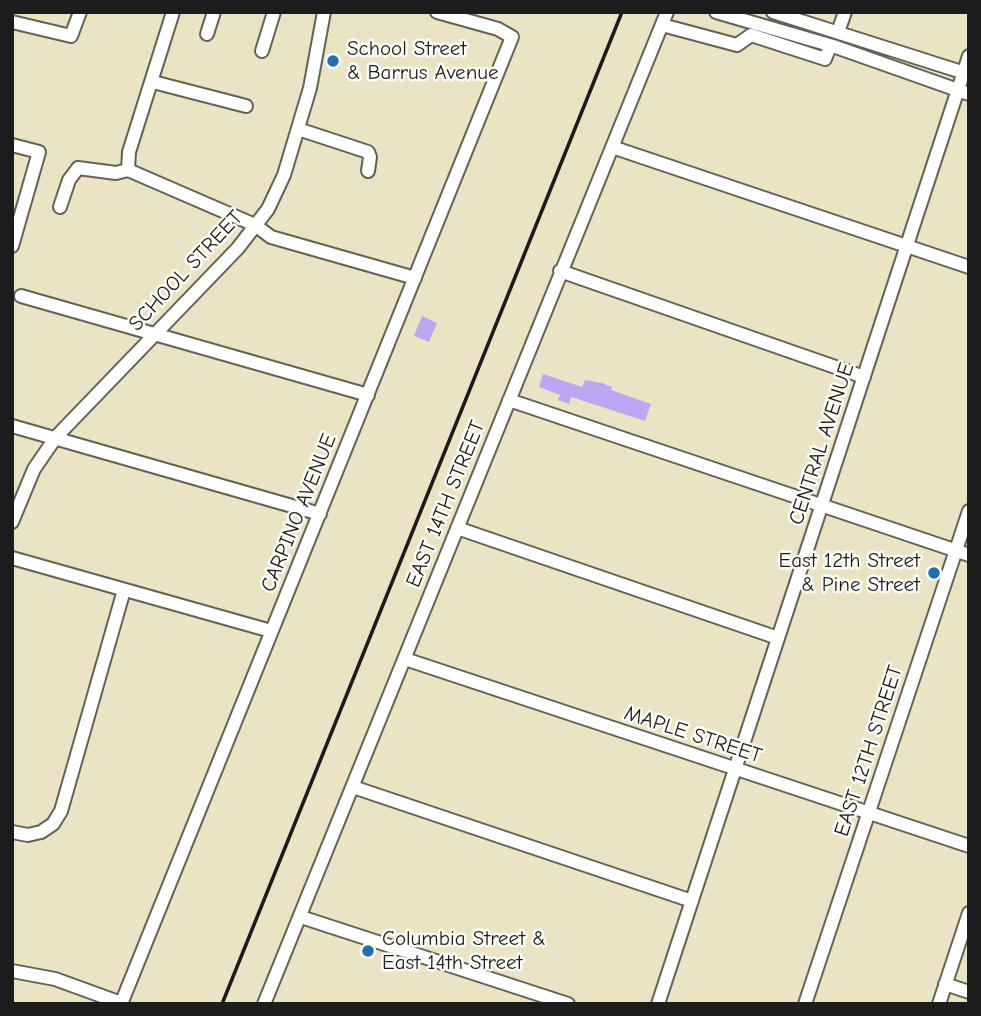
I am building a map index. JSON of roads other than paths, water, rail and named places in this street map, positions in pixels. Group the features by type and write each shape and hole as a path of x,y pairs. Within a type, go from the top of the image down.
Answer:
{"street":[{"path":"12,22 71,36 80,12"},
{"path":"128,170 130,152 173,12"},
{"path":"207,34 214,12"},
{"path":"262,51 274,12"},
{"name":"SCHOOL STREET","path":"12,522 34,469 56,437 238,248 268,209 284,175 298,129 315,66 324,12"},
{"name":"CARPINO AVENUE","path":"121,1004 512,37 498,29 437,12"},
{"path":"716,12 830,46 963,92"},
{"path":"773,12 966,73"},
{"path":"838,32 845,12"},
{"path":"664,18 737,45 751,35 825,59 830,46"},
{"name":"EAST 14TH STREET","path":"264,1004 664,18"},
{"name":"CENTRAL AVENUE","path":"657,1004 907,246 963,92 969,56"},
{"path":"153,82 246,106"},
{"path":"298,129 368,152 368,171"},
{"path":"12,145 39,152 12,246"},
{"path":"612,147 969,267"},
{"path":"60,207 69,180 78,168 116,173 128,170 255,225 271,237 415,278"},
{"path":"560,271 864,377"},
{"path":"21,296 368,395"},
{"path":"509,400 962,553"},
{"path":"12,426 320,514"},
{"name":"EAST 12TH STREET","path":"805,1004 868,813 962,553 969,511"},
{"path":"457,528 778,638"},
{"path":"12,558 271,631"},
{"path":"12,832 28,835 41,832 53,824 61,811 124,590"},
{"name":"MAPLE STREET","path":"405,660 969,846"},
{"path":"353,787 692,901"},
{"path":"939,1004 969,913"},
{"path":"301,916 568,1004"},
{"path":"12,971 65,982 121,1004"},
{"path":"945,984 969,992"}],"railway":[{"path":"222,1004 622,12"}],"place":[{"name":"School Street & Barrus Avenue","path":"333,61"},
{"name":"East 12th Street & Pine Street","path":"934,573"},
{"name":"Columbia Street & East 14th Street","path":"368,951"}]}
